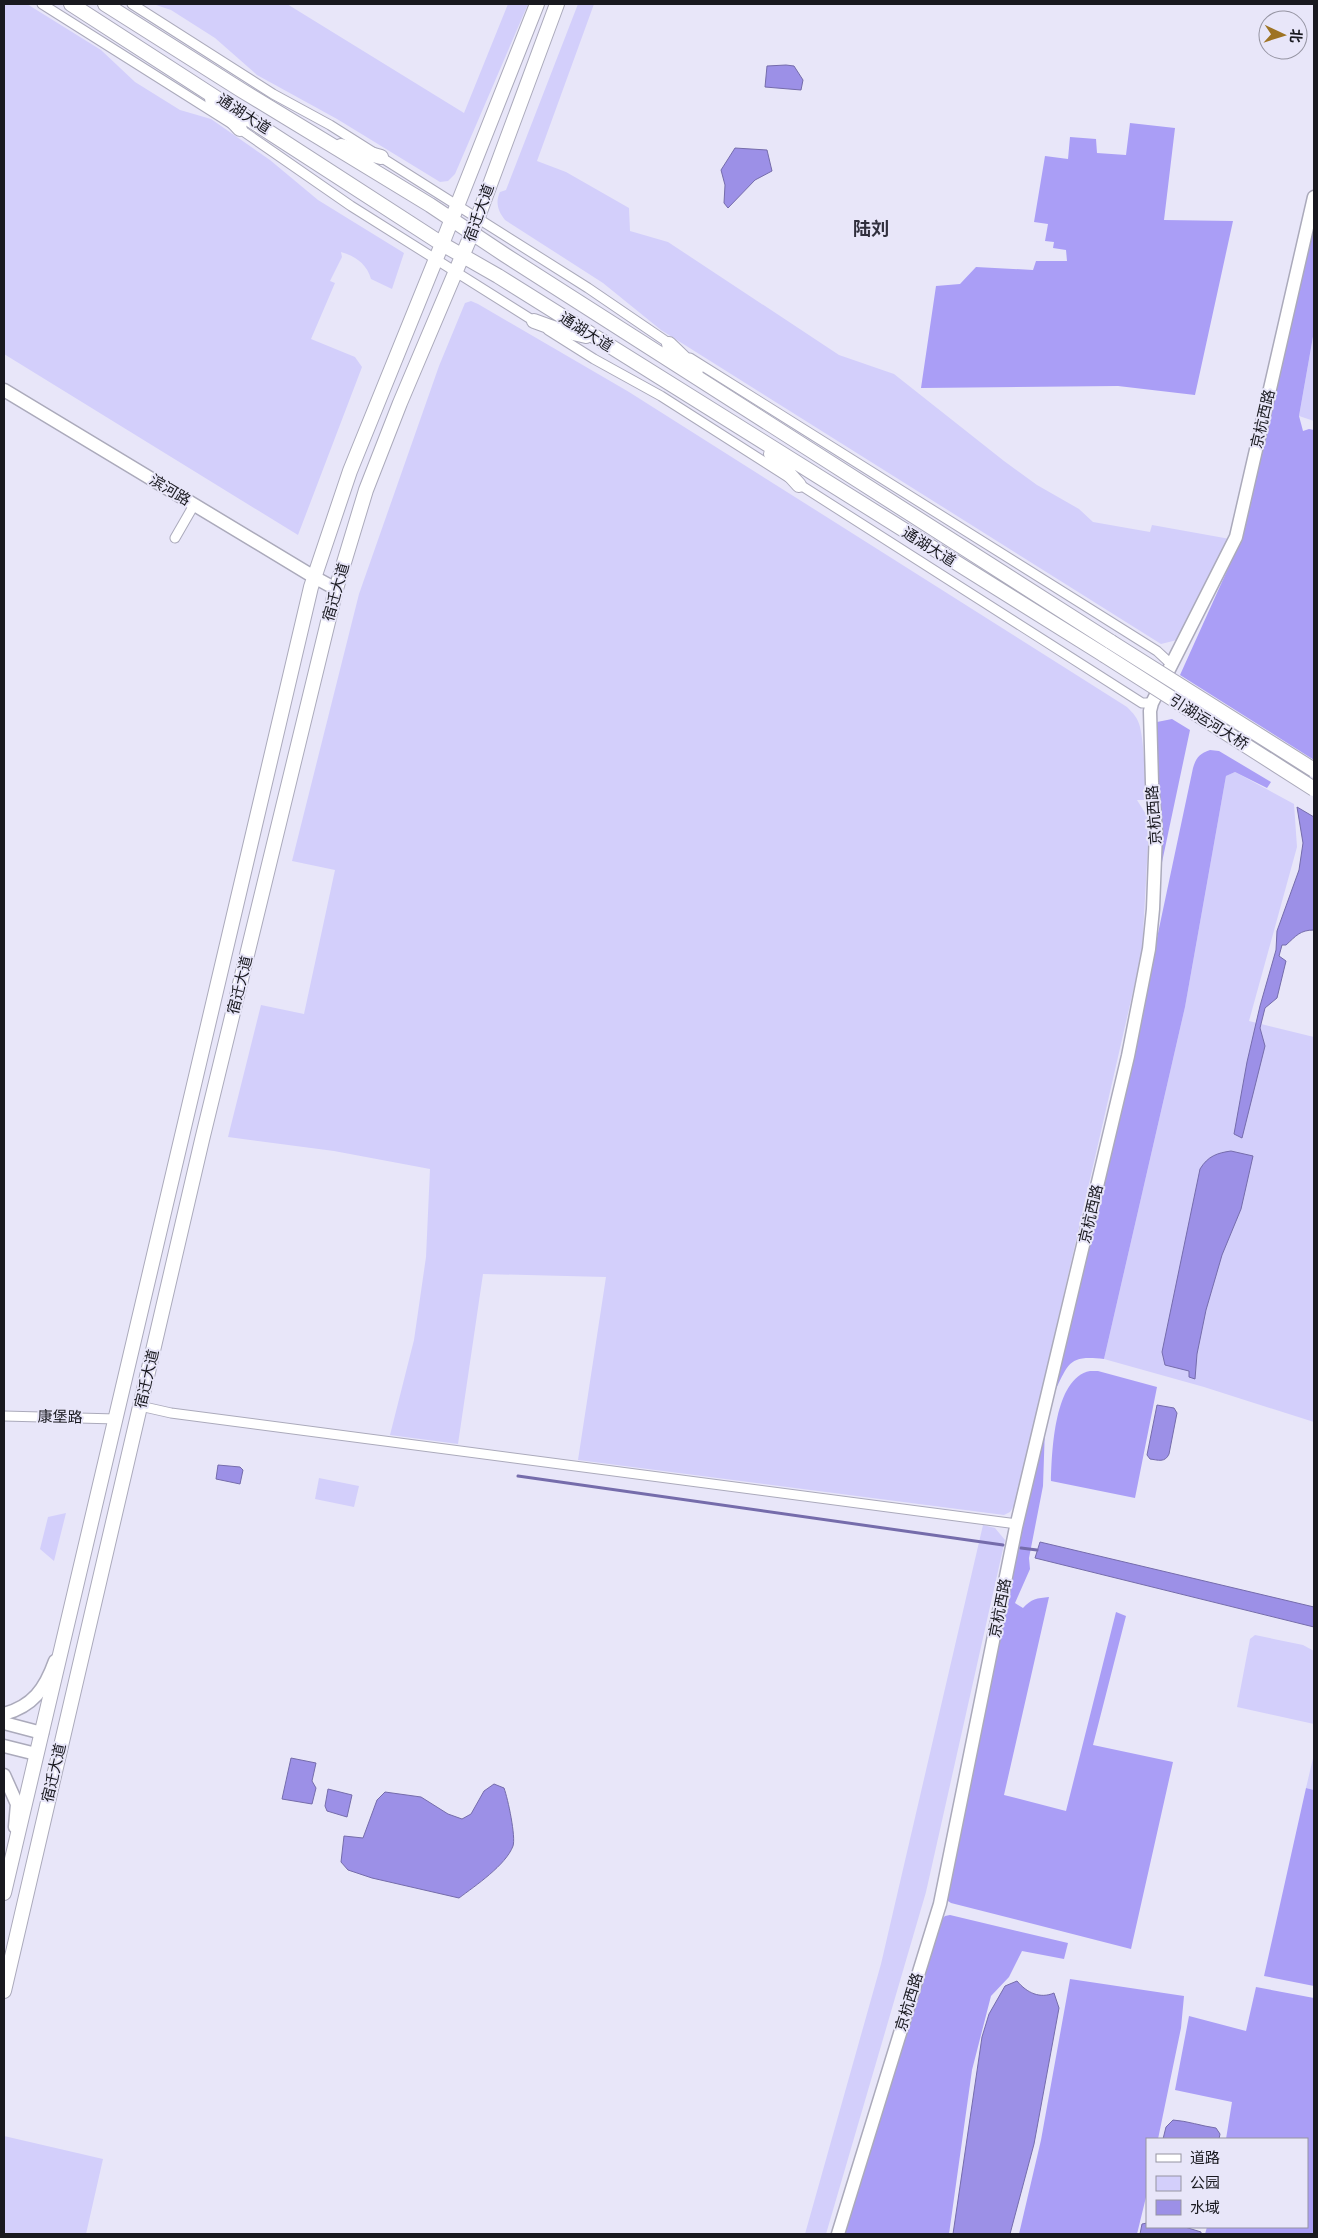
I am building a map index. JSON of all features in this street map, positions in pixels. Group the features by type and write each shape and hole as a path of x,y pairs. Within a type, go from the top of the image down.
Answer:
{"main road":[{"name":"通湖大道","path":"71,4 442,244 528,295 1104,655"},
{"name":"通湖大道","path":"105,4 452,219 539,277 1111,642"},
{"name":"宿迁大道","path":"4,1893 314,577 350,470 458,206 536,4"},
{"name":"宿迁大道","path":"4,1991 205,1130 336,588 370,481 400,403 463,256 557,4"},
{"path":"202,87 240,129"},
{"path":"328,143 381,157"},
{"path":"370,196 382,200 390,197 391,189 385,178"},
{"name":"京杭西路","path":"838,2234 940,1904 1017,1524 1128,1056 1149,949 1156,859 1150,742 1150,711 1152,702 1236,537 1314,197"},
{"path":"528,295 526,288 530,279 539,277"},
{"path":"534,321 556,329 596,338"},
{"path":"670,344 712,387"},
{"name":"滨河路","path":"4,390 314,577 336,588"},
{"path":"757,439 799,485"},
{"name":"引湖运河大桥","path":"1111,642 1314,770"},
{"name":"引湖运河大桥","path":"1104,655 1314,788"},
{"path":"4,1714 21,1709 40,1691 52,1668 68,1623"},
{"path":"4,1724 42,1733"},
{"path":"4,1746 36,1754"},
{"path":"4,1775 17,1804 11,1861"}],"street":[{"path":"42,4 240,129 351,206 436,260 594,359 661,396 1142,703 1152,702"},
{"path":"132,4 273,94 330,125 588,288 670,344 1157,651 1172,665"},
{"path":"175,538 194,505"},
{"path":"140,1406 171,1413 1017,1524"},
{"name":"康堡路","path":"4,1416 116,1419"}],"green space":[{"path":"4,4 27,4 101,50 135,82 180,110 211,119 270,160 318,200 404,253 392,289 371,279 367,269 360,261 341,252 342,257 330,281 335,283 311,339 355,357 362,367 298,535 4,354"},
{"path":"153,4 287,4 464,113 508,4 528,4 455,174 448,181 440,182 337,119 257,75 215,38 171,10"},
{"path":"578,4 594,4 537,161 566,172 629,208 630,231 668,242 839,355 894,374 1004,461 1037,485 1079,509 1093,522 1150,532 1152,525 1230,539 1181,639 1161,644 661,330 603,283 505,220 498,206 498,196 500,192 506,190"},
{"path":"471,301 629,392 1127,707 1138,721 1143,743 1145,783 1144,800 1137,800 1147,816 1149,826 1142,952 1016,1503 1010,1512 1004,1515 578,1460 606,1277 483,1274 458,1444 390,1435 414,1340 426,1257 430,1169 334,1151 228,1137 261,1005 304,1014 335,870 292,861 359,594 439,366 465,303"},
{"path":"1314,331 1314,421 1299,416"},
{"path":"1235,772 1294,804 1297,847 1249,1021 1314,1037 1314,1422 1204,1387 1104,1359 1185,1007 1226,776"},
{"path":"319,1478 359,1486 354,1507 315,1499"},
{"path":"66,1513 54,1561 40,1549 48,1517"},
{"path":"983,1525 995,1528 1005,1540 926,1892 826,2234 805,2234 881,1964"},
{"path":"1255,1635 1303,1645 1314,1651 1314,1724 1237,1707 1250,1639"},
{"path":"1314,1754 1314,1790 1306,1788"},
{"path":"4,2136 103,2159 86,2234 4,2234"}],"shaded area":[{"path":"1130,123 1175,128 1164,220 1233,221 1195,395 1118,386 921,388 936,286 960,284 976,267 1033,270 1036,261 1067,261 1066,250 1053,248 1054,242 1045,241 1048,224 1034,222 1045,156 1068,159 1070,137 1096,139 1097,153 1126,155"},
{"path":"1314,224 1314,331 1299,416 1303,431 1314,430 1314,760 1180,675 1244,533"},
{"path":"1172,719 1190,730 1161,867 1157,722"},
{"path":"1210,750 1219,751 1271,782 1267,788 1235,772 1226,776 1185,1007 1104,1359 1083,1358 1071,1363 1063,1374 1054,1393 1143,1004 1193,768 1198,757"},
{"path":"1090,1371 1098,1371 1157,1387 1135,1498 1051,1481 1054,1435 1062,1401 1069,1387 1078,1377"},
{"path":"1045,1427 1043,1486 1029,1558 1030,1569 1015,1603 1023,1608 1034,1600 1049,1597 1004,1795 1066,1811 1116,1612 1126,1616 1093,1745 1173,1762 1131,1949 951,1903 945,1899 1011,1576"},
{"path":"1306,1788 1314,1790 1314,1986 1264,1976"},
{"path":"950,1915 1068,1943 1064,1959 1022,1951 1009,1977 991,1996 972,2070 949,2234 842,2234 941,1920 945,1916"},
{"path":"1070,1979 1184,1996 1181,2028 1158,2138 1146,2138 1146,2197 1137,2234 1019,2234 1041,2140"},
{"path":"1256,1987 1314,1998 1314,2234 1205,2234 1207,2228 1308,2228 1308,2138 1226,2138 1232,2102 1175,2090 1189,2016 1246,2031"}],"water":[{"path":"767,66 794,66 803,80 801,90 765,87"},
{"path":"735,148 767,150 772,171 755,180 728,208 724,203 725,185 721,170"},
{"path":"1297,807 1314,817 1314,930 1302,932 1286,945 1282,945 1279,956 1286,961 1277,998 1265,1008 1260,1028 1265,1046 1242,1138 1234,1134 1247,1062 1276,950 1277,931 1299,870 1303,843"},
{"path":"1231,1151 1253,1156 1241,1209 1222,1255 1206,1310 1197,1354 1195,1379 1189,1377 1189,1371 1165,1365 1162,1352 1200,1169 1213,1156"},
{"path":"1157,1405 1174,1408 1177,1413 1169,1454 1165,1459 1161,1460 1150,1459 1147,1455"},
{"path":"218,1465 240,1467 243,1470 240,1484 216,1479"},
{"path":"1040,1542 1314,1607 1314,1627 1035,1558"},
{"path":"291,1758 316,1763 312,1781 316,1788 312,1804 282,1799"},
{"path":"494,1784 504,1788 506,1793 513,1827 513,1846 497,1868 459,1898 372,1878 348,1870 341,1862 344,1836 363,1838 377,1800 385,1792 421,1797 448,1814 462,1819 471,1814 484,1791"},
{"path":"328,1789 352,1795 347,1817 327,1811 325,1806"},
{"path":"1017,1981 1034,1994 1049,1995 1054,1993 1059,2008 1034,2144 1010,2234 953,2234 982,2037 989,2014 1005,1986"},
{"path":"1173,2120 1184,2121 1216,2128 1220,2134 1219,2138 1163,2138 1166,2127"},
{"path":"1146,2223 1146,2228 1188,2228 1201,2232 1201,2234 1140,2234 1142,2224"}],"waterway":[{"path":"518,1476 1003,1545"},
{"path":"1021,1548 1037,1550"}],"district":[{"name":"陆刘","path":"871,229"}]}
